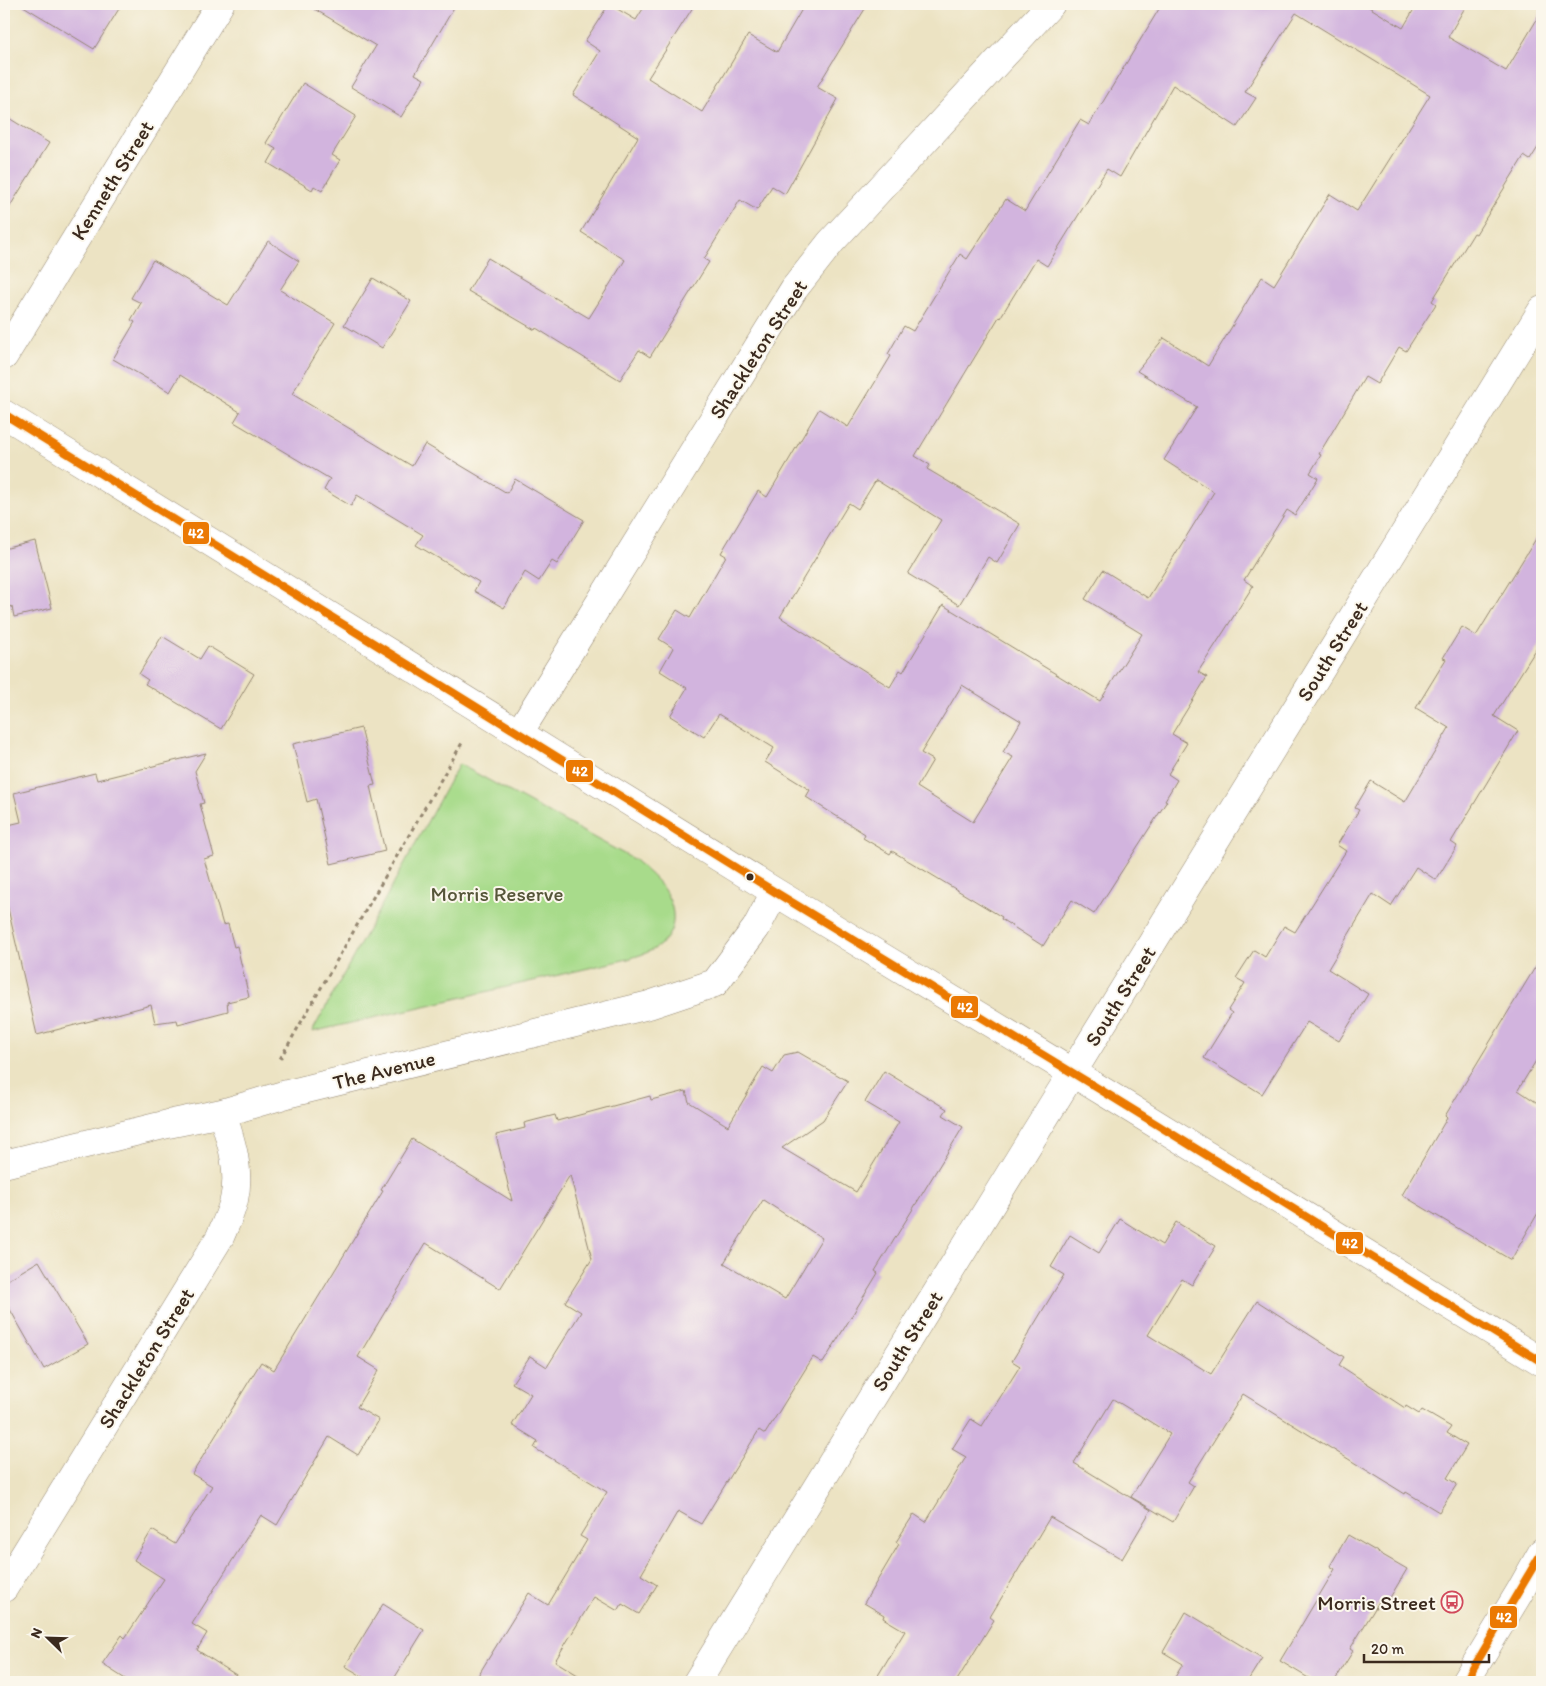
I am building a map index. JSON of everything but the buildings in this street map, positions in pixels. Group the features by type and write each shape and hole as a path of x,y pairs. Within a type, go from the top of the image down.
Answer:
{"street":[{"name":"Kenneth Street","path":"4,356 220,4"},
{"name":"Shackleton Street","path":"519,733 794,289 831,242 1051,4"},
{"name":"South Street","path":"697,1682 1542,310"},
{"path":"4,414 775,892 1542,1362"},
{"name":"The Avenue","path":"4,1164 168,1124 222,1113 287,1094 648,1005 714,982 756,928 775,892"},
{"name":"Shackleton Street","path":"4,1588 220,1237 234,1199 236,1170 234,1150 222,1113"},
{"path":"1465,1682 1520,1593 1542,1552"}],"path":[{"path":"279,1060 462,743"}],"green space":[{"name":"Morris Reserve","path":"459,764 635,860 658,882 669,899 673,918 669,935 663,943 654,949 628,959 312,1032"}],"transit line":[{"name":"42","path":"4,414 775,892 1542,1362"},
{"name":"42","path":"1465,1682 1542,1552"}],"place":[{"name":"Morris Street","path":"1452,1602"}]}
